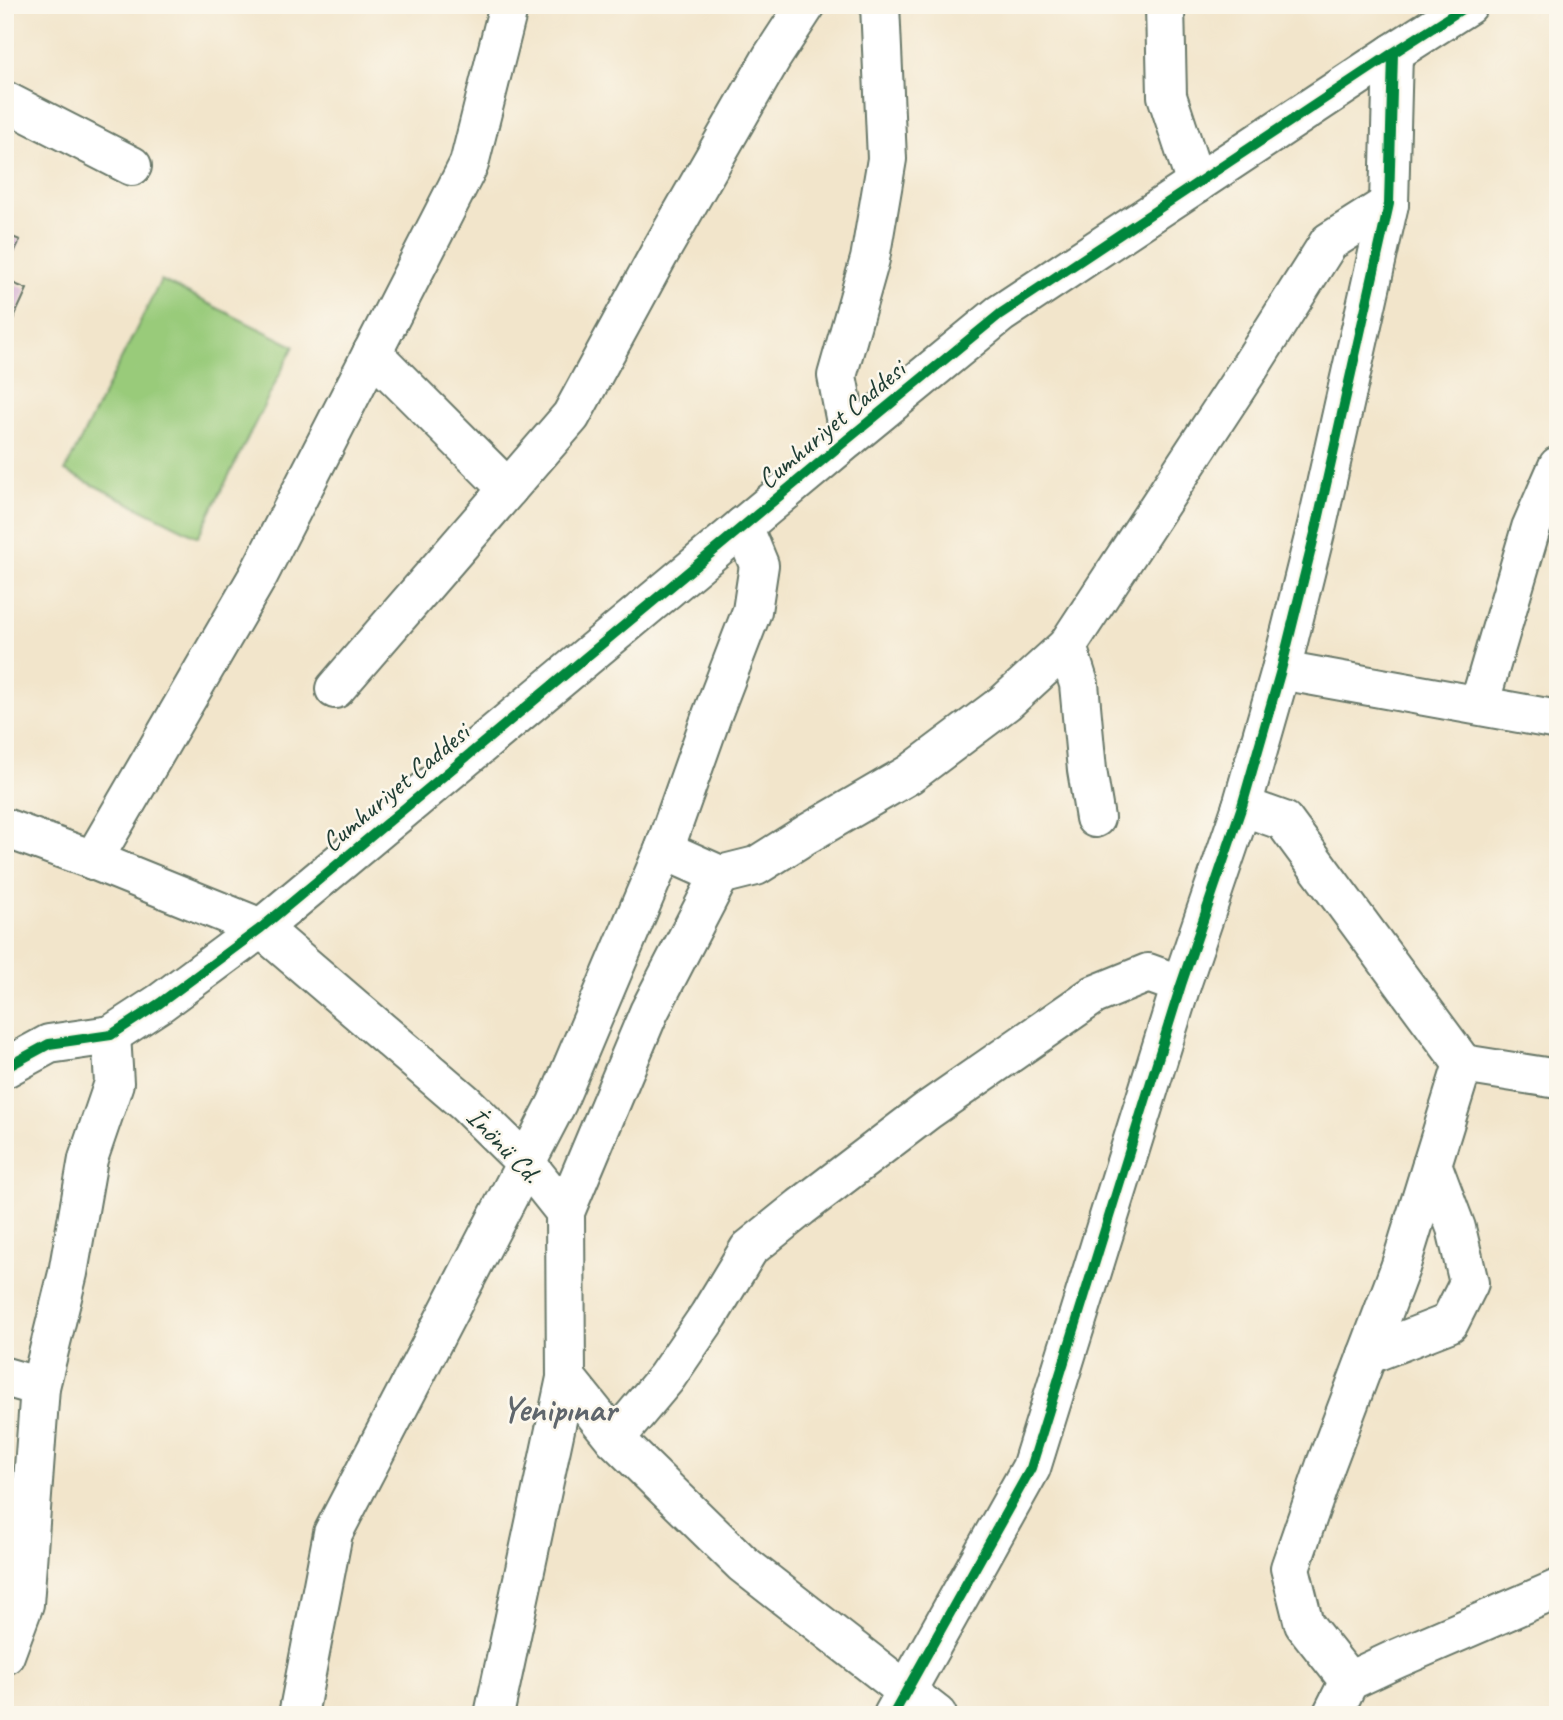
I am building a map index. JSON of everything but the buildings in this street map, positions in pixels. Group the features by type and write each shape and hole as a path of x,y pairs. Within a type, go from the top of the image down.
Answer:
{"street":[{"path":"93,860 258,576 469,164 509,5"},
{"path":"335,689 571,416 772,57 806,5"},
{"path":"849,438 837,376 870,259 887,159 880,5"},
{"path":"1165,5 1167,96 1196,184"},
{"name":"Cumhuriyet Caddesi","path":"111,1035 160,1003 261,929 1000,314 1393,52 1468,5"},
{"path":"900,1703 1031,1468 1181,985 1242,806 1281,670 1317,525 1389,204 1393,52"},
{"path":"5,101 132,166"},
{"path":"664,850 720,875 757,866 909,774 1006,702 1067,646 1329,242 1389,204"},
{"path":"372,353 508,489"},
{"path":"1479,705 1531,528 1558,466"},
{"path":"298,1715 333,1533 558,1103 664,850 752,611 759,565 743,526"},
{"path":"1067,646 1079,684 1087,770 1095,818"},
{"path":"1281,670 1558,720"},
{"path":"1242,806 1284,821 1463,1064 1558,1079"},
{"name":"İnönü Cd.","path":"5,828 93,860 261,929 464,1104 526,1163 565,1212"},
{"path":"494,1715 566,1378 565,1212 649,1012 720,875"},
{"path":"615,1440 666,1378 749,1249 927,1111 1094,995 1148,973 1181,985"},
{"path":"5,1068 49,1044 111,1035 114,1083 88,1159 68,1273 23,1382 24,1604 5,1655"},
{"path":"1349,1681 1304,1624 1290,1568 1400,1268 1463,1064"},
{"path":"1367,1355 1449,1323 1469,1283 1456,1228 1432,1164"},
{"path":"566,1378 615,1440 743,1564 900,1703 937,1715"},
{"path":"1332,1715 1349,1681 1558,1589"}],"green space":[{"path":"161,280 294,346 198,537 65,471"}],"cycle path":[{"path":"5,1068 49,1044 111,1035 160,1003 261,928 1000,314 1468,5"},
{"path":"893,1715 1031,1468 1181,985 1242,806 1281,670 1317,525 1389,204 1393,53"}],"district":[{"name":"Yenipınar","path":"559,1409"}]}
